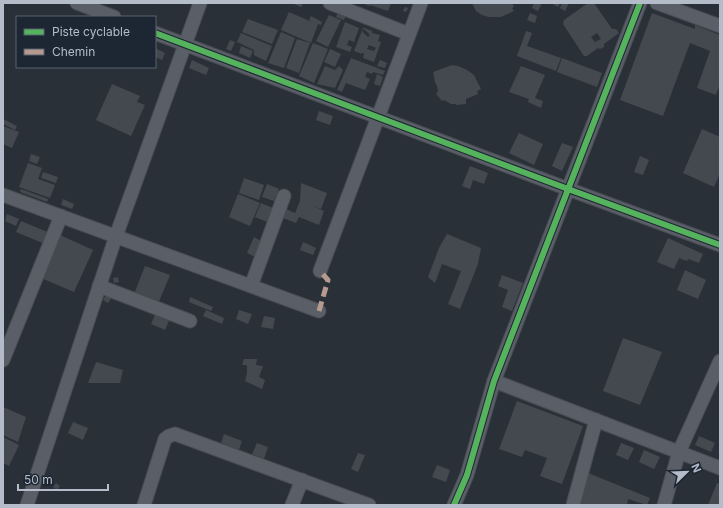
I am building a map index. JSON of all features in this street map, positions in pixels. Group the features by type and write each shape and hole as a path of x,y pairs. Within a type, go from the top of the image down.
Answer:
{"street":[{"path":"77,3 111,16"},
{"path":"27,505 116,236 200,3"},
{"path":"330,3 409,34"},
{"path":"320,271 421,3"},
{"path":"454,505 467,475 494,381 640,3"},
{"path":"657,3 720,26"},
{"path":"156,33 720,245"},
{"path":"3,195 319,311"},
{"path":"251,286 284,196"},
{"path":"3,360 61,216"},
{"path":"99,286 190,321"},
{"path":"664,505 679,452 720,361"},
{"path":"494,381 720,468"},
{"path":"573,505 596,420"},
{"path":"144,505 165,439 175,434 369,505"},
{"path":"292,505 302,480"}],"building":[{"path":"292,3 303,3 301,7"},
{"path":"362,3 391,3 388,11"},
{"path":"472,3 512,3 514,7 512,8 514,11 501,17 489,17 476,11"},
{"path":"534,3 542,3 538,11 532,8"},
{"path":"551,3 560,3 558,7"},
{"path":"562,3 569,3 565,11 560,8"},
{"path":"588,3 594,3 612,29 616,29 619,33 604,44 604,47 600,49 598,48 587,56 584,56 563,24 564,20","holes":["597,33 601,39 595,42 591,37"]},
{"path":"405,7 408,8 406,12 403,11"},
{"path":"339,10 347,13 344,20 336,17"},
{"path":"289,12 312,22 309,20 311,16 322,22 321,25 318,24 311,43 281,30"},
{"path":"530,13 537,16 535,23 527,20"},
{"path":"652,13 695,29 695,25 720,35 720,84 716,95 697,88 710,51 690,43 663,116 620,100"},
{"path":"329,15 341,20 328,47 316,41"},
{"path":"248,19 278,30 272,44 242,32"},
{"path":"345,22 359,28 354,42 349,40 347,45 352,47 350,52 336,47"},
{"path":"362,27 372,31 372,33 380,35 378,41 381,42 374,62 363,58 364,53 362,54 354,51 363,28","holes":["364,29 370,35 368,37 362,31","369,45 376,48 374,51 367,49"]},
{"path":"526,31 532,33 527,46 561,58 556,71 517,56"},
{"path":"281,32 295,38 284,68 268,63"},
{"path":"241,33 272,46 266,61 254,55 254,50 237,42"},
{"path":"297,39 310,43 299,73 286,68"},
{"path":"230,40 235,42 231,51 226,49"},
{"path":"313,43 328,49 314,83 299,76"},
{"path":"241,46 253,51 250,58 239,53"},
{"path":"156,48 165,53 162,60 156,57"},
{"path":"330,49 341,54 335,67 324,62"},
{"path":"351,58 385,71 383,75 367,72 365,77 370,79 365,90 346,83 342,92 337,90"},
{"path":"562,58 602,73 597,87 557,72"},
{"path":"192,60 209,68 206,75 189,68"},
{"path":"380,60 387,63 385,68 377,66"},
{"path":"452,65 467,70 474,75 481,89 477,91 478,94 466,99 466,104 456,105 444,100 442,101 436,94 438,91 433,72"},
{"path":"325,66 335,70 339,66 343,70 335,88 317,84"},
{"path":"521,66 545,75 535,98 543,101 541,108 528,102 529,99 509,92"},
{"path":"377,74 383,77 380,86 374,84"},
{"path":"112,84 140,96 137,102 145,105 131,136 96,120"},
{"path":"319,111 333,116 330,125 316,120"},
{"path":"3,119 17,126 15,130 3,124"},
{"path":"3,126 19,132 12,148 3,144"},
{"path":"702,129 720,137 720,173 714,187 683,173"},
{"path":"519,133 543,144 534,165 509,153"},
{"path":"562,143 573,147 562,171 552,166"},
{"path":"31,154 40,157 37,164 29,161"},
{"path":"640,156 649,160 643,175 634,172"},
{"path":"28,163 42,168 38,179 55,185 50,198 19,187"},
{"path":"470,166 488,173 484,184 473,180 470,189 462,186"},
{"path":"43,172 58,177 56,183 41,178"},
{"path":"244,178 264,185 259,200 239,193"},
{"path":"301,183 327,193 321,209 311,205 324,211 319,225 299,217 296,223 283,218 286,209 295,213 300,201"},
{"path":"267,184 279,189 274,201 262,197"},
{"path":"21,189 48,199 47,202 20,192"},
{"path":"238,194 260,203 250,226 229,217"},
{"path":"63,199 74,204 72,209 61,205"},
{"path":"261,203 273,208 267,222 255,217"},
{"path":"7,214 19,219 16,226 5,221"},
{"path":"21,221 50,233 45,244 16,232"},
{"path":"447,234 481,248 478,264 460,309 448,304 461,271 442,264 435,283 428,277 439,248"},
{"path":"60,235 93,250 74,292 41,278"},
{"path":"254,237 261,241 255,257 247,253"},
{"path":"668,238 703,254 699,263 688,259 687,261 679,258 674,269 657,262"},
{"path":"303,242 316,248 313,255 300,250"},
{"path":"145,266 170,275 158,304 134,294"},
{"path":"685,270 706,280 698,299 677,290"},
{"path":"502,275 523,283 512,311 502,307 508,290 498,286"},
{"path":"118,277 119,282 114,283 113,278"},
{"path":"106,295 111,298 108,303 103,300"},
{"path":"190,297 213,307 211,311 189,302"},
{"path":"206,310 224,318 222,324 203,316"},
{"path":"239,310 252,314 248,324 236,319"},
{"path":"155,315 169,321 165,330 151,324"},
{"path":"264,316 275,318 273,329 261,327"},
{"path":"623,338 662,352 640,405 603,391"},
{"path":"244,359 257,359 256,365 263,366 259,377 265,380 262,389 245,381 247,365 242,365"},
{"path":"96,362 123,370 120,383 88,383"},
{"path":"517,401 583,426 562,484 540,476 547,458 525,450 522,457 499,449"},
{"path":"3,407 26,417 18,442 3,435"},
{"path":"73,422 88,428 83,440 68,433"},
{"path":"224,434 242,441 239,450 221,443"},
{"path":"699,436 715,443 711,452 695,445"},
{"path":"3,437 19,445 9,466 3,463"},
{"path":"257,443 268,447 264,459 252,454"},
{"path":"621,443 634,448 628,460 616,455"},
{"path":"644,450 660,457 654,469 639,462"},
{"path":"358,453 365,455 358,472 351,469"},
{"path":"437,465 450,470 446,482 432,477"},
{"path":"588,473 650,498 647,505 628,499 627,505 578,505"},
{"path":"56,483 60,486 57,490 53,487"},
{"path":"717,483 720,484 720,505 708,505"}],"marked path":[{"path":"319,311 328,280 320,271"}],"cycle path":[{"path":"454,505 467,475 494,381 640,3"},
{"path":"156,33 720,245"}]}
